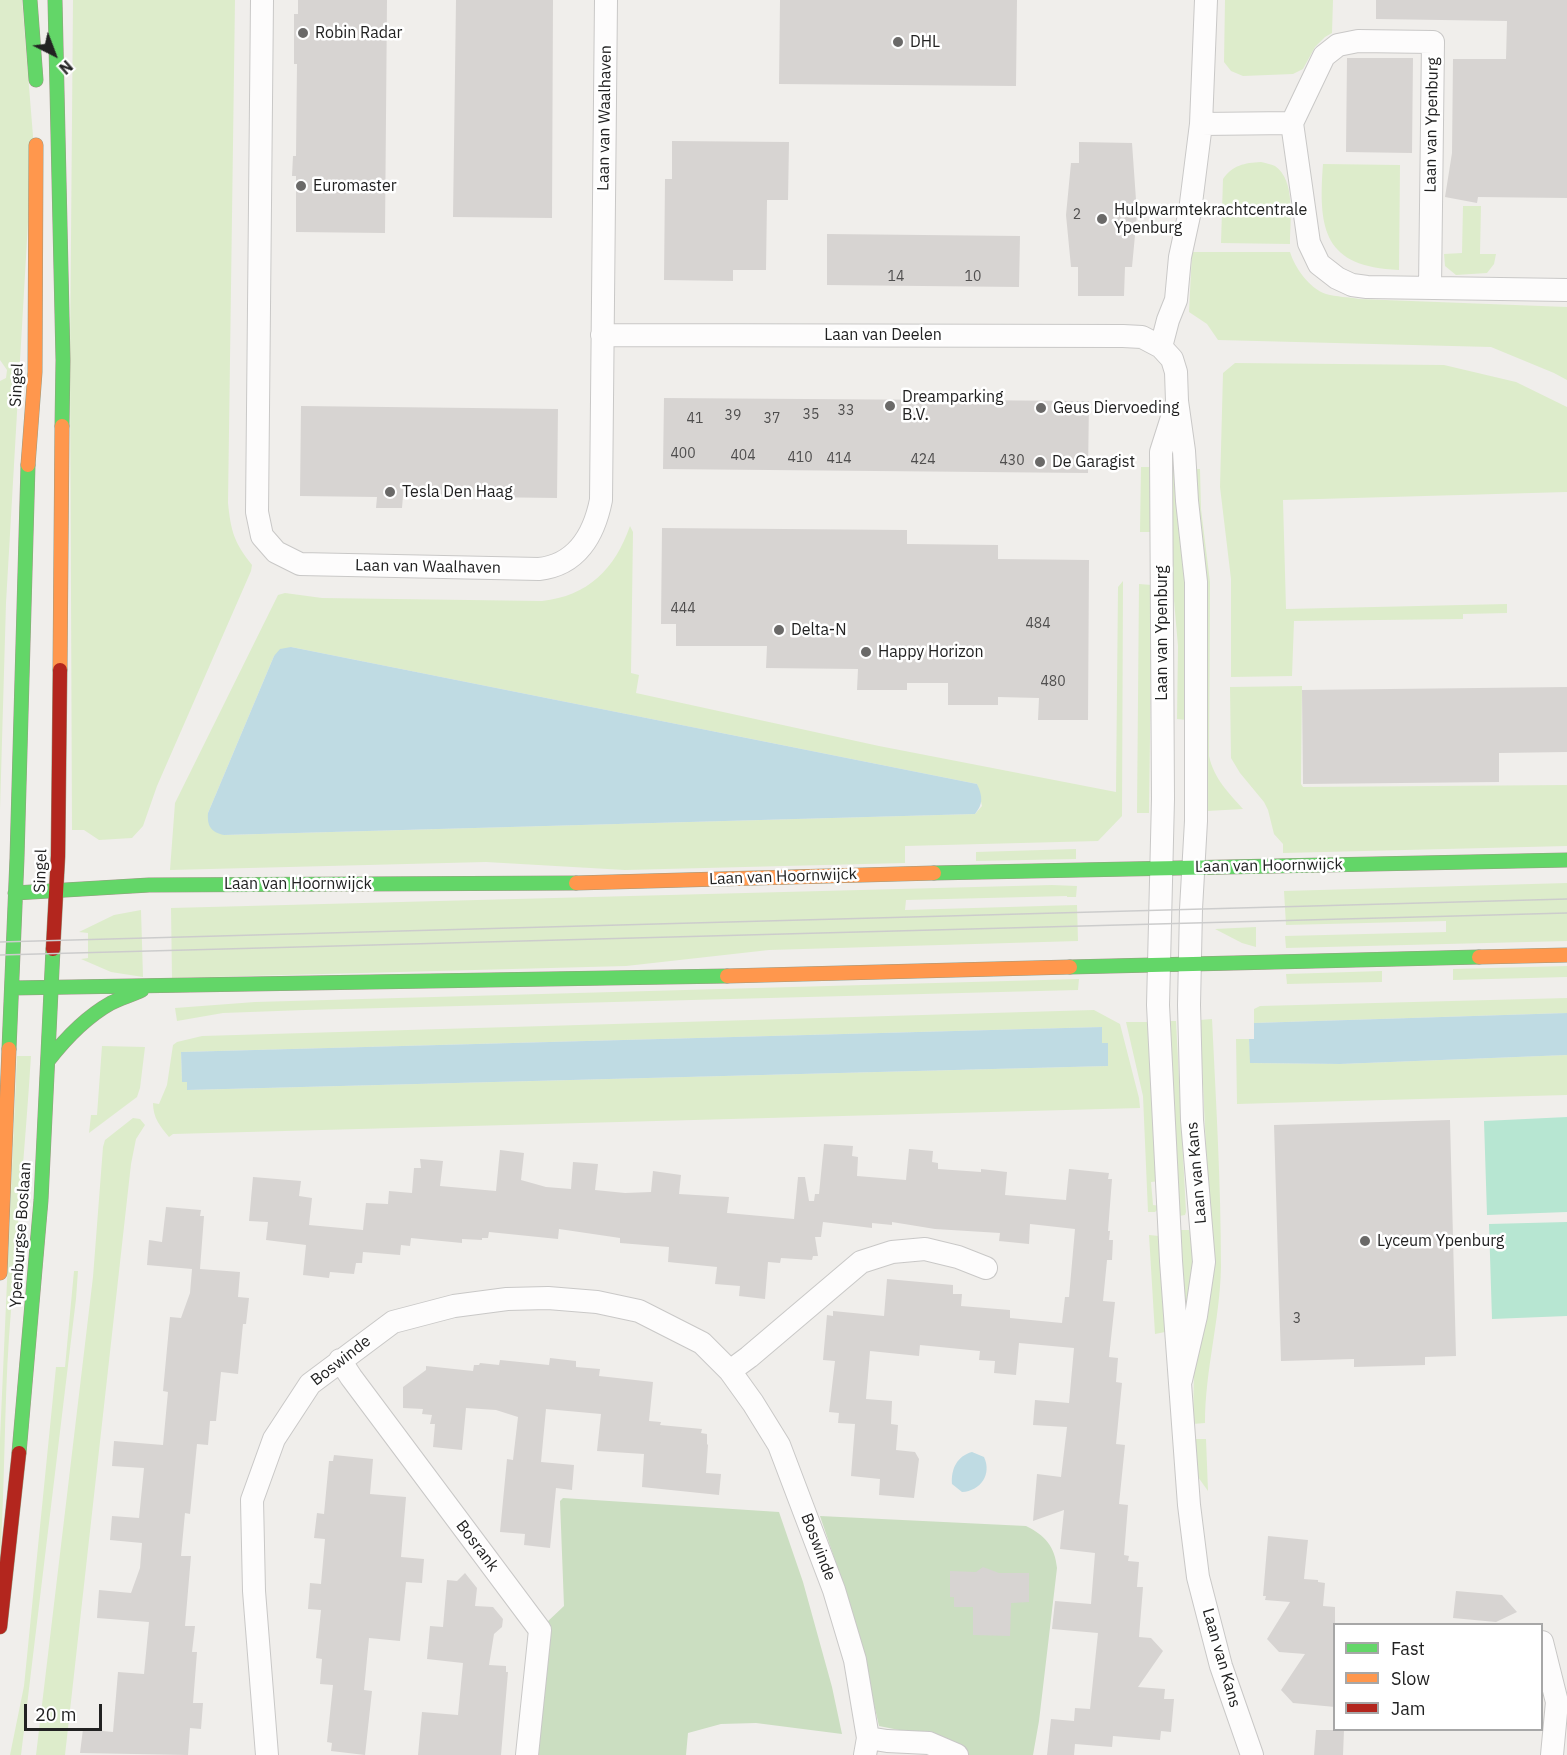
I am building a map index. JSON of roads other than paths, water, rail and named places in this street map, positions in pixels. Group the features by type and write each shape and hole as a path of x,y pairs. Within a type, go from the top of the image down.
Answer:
{"main road":[{"path":"30,0 36,97"},
{"name":"Singel","path":"51,987 57,891 63,360 55,0"},
{"name":"Singel","path":"6,989 8,893 28,471 35,372 36,132"},
{"name":"Laan van Hoornwijck","path":"8,893 173,885 605,883 1192,867 1567,860"},
{"path":"6,989 1159,966 1567,955"},
{"name":"Ypenburgse Boslaan","path":"0,1627 26,1384 40,1200 51,987"},
{"path":"48,1062 59,1045 112,1003 149,987"},
{"name":"Ypenburgse Boslaan","path":"0,1273 6,989"}],"street":[{"name":"Laan van Waalhaven","path":"262,0 257,512 262,536 276,552 300,564 539,569 552,568 580,549 591,534 598,517 601,500 606,0"},
{"path":"1161,347 1176,300 1180,257 1190,211 1201,124 1206,0"},
{"name":"Laan van Ypenburg","path":"1292,123 1324,56 1338,45 1358,40 1433,42 1430,288"},
{"path":"1201,124 1292,123 1309,243 1319,264 1337,278 1352,285 1567,290"},
{"name":"Laan van Deelen","path":"602,335 1123,336 1142,337 1161,347"},
{"name":"Laan van Ypenburg","path":"1161,347 1172,359 1176,372 1196,582 1196,821 1192,867 1190,964"},
{"name":"Laan van Ypenburg","path":"1159,966 1161,452 1177,401"},
{"name":"Laan van Kans","path":"1182,1380 1196,1316 1204,1262 1192,1120 1190,964"},
{"name":"Laan van Kans","path":"1159,966 1158,1005 1171,1262 1182,1380 1189,1504 1198,1577 1221,1666 1252,1755"},
{"path":"730,1371 861,1262 892,1252 925,1249 958,1257 986,1268"},
{"name":"Boswinde","path":"267,1755 254,1592 252,1500 274,1439 310,1384 393,1322 454,1306 507,1299 548,1298 597,1302 639,1311 702,1343 730,1371 779,1445 834,1590 855,1660 866,1747 887,1741 929,1743 957,1755"},
{"name":"Bosrank","path":"340,1360 540,1630 526,1755"},
{"path":"1543,1646 1557,1702 1552,1755"}],"water":[{"path":"291,647 977,784 981,804 975,814 220,834 211,828 208,813 274,656 280,649"},
{"path":"1567,1013 1567,1055 1340,1064 1250,1063 1249,1039 1254,1039 1254,1023"},
{"path":"1102,1027 1102,1043 1108,1043 1108,1066 187,1090 187,1082 182,1082 181,1052"},
{"path":"972,1452 984,1457 986,1475 975,1488 962,1492 952,1484 953,1473 959,1460"}],"tram line":[{"path":"0,942 1567,899"},
{"path":"0,955 1567,913"}],"place":[{"name":"Robin Radar","path":"303,33"},
{"name":"DHL","path":"898,42"},
{"name":"Euromaster","path":"301,186"},
{"name":"Hulpwarmtekrachtcentrale Ypenburg","path":"1102,219"},
{"name":"Dreamparking B.V.","path":"890,406"},
{"name":"Geus Diervoeding","path":"1041,408"},
{"name":"De Garagist","path":"1040,462"},
{"name":"Tesla Den Haag","path":"390,492"},
{"name":"Delta-N","path":"779,630"},
{"name":"Happy Horizon","path":"866,652"},
{"name":"Lyceum Ypenburg","path":"1365,1241"}]}
